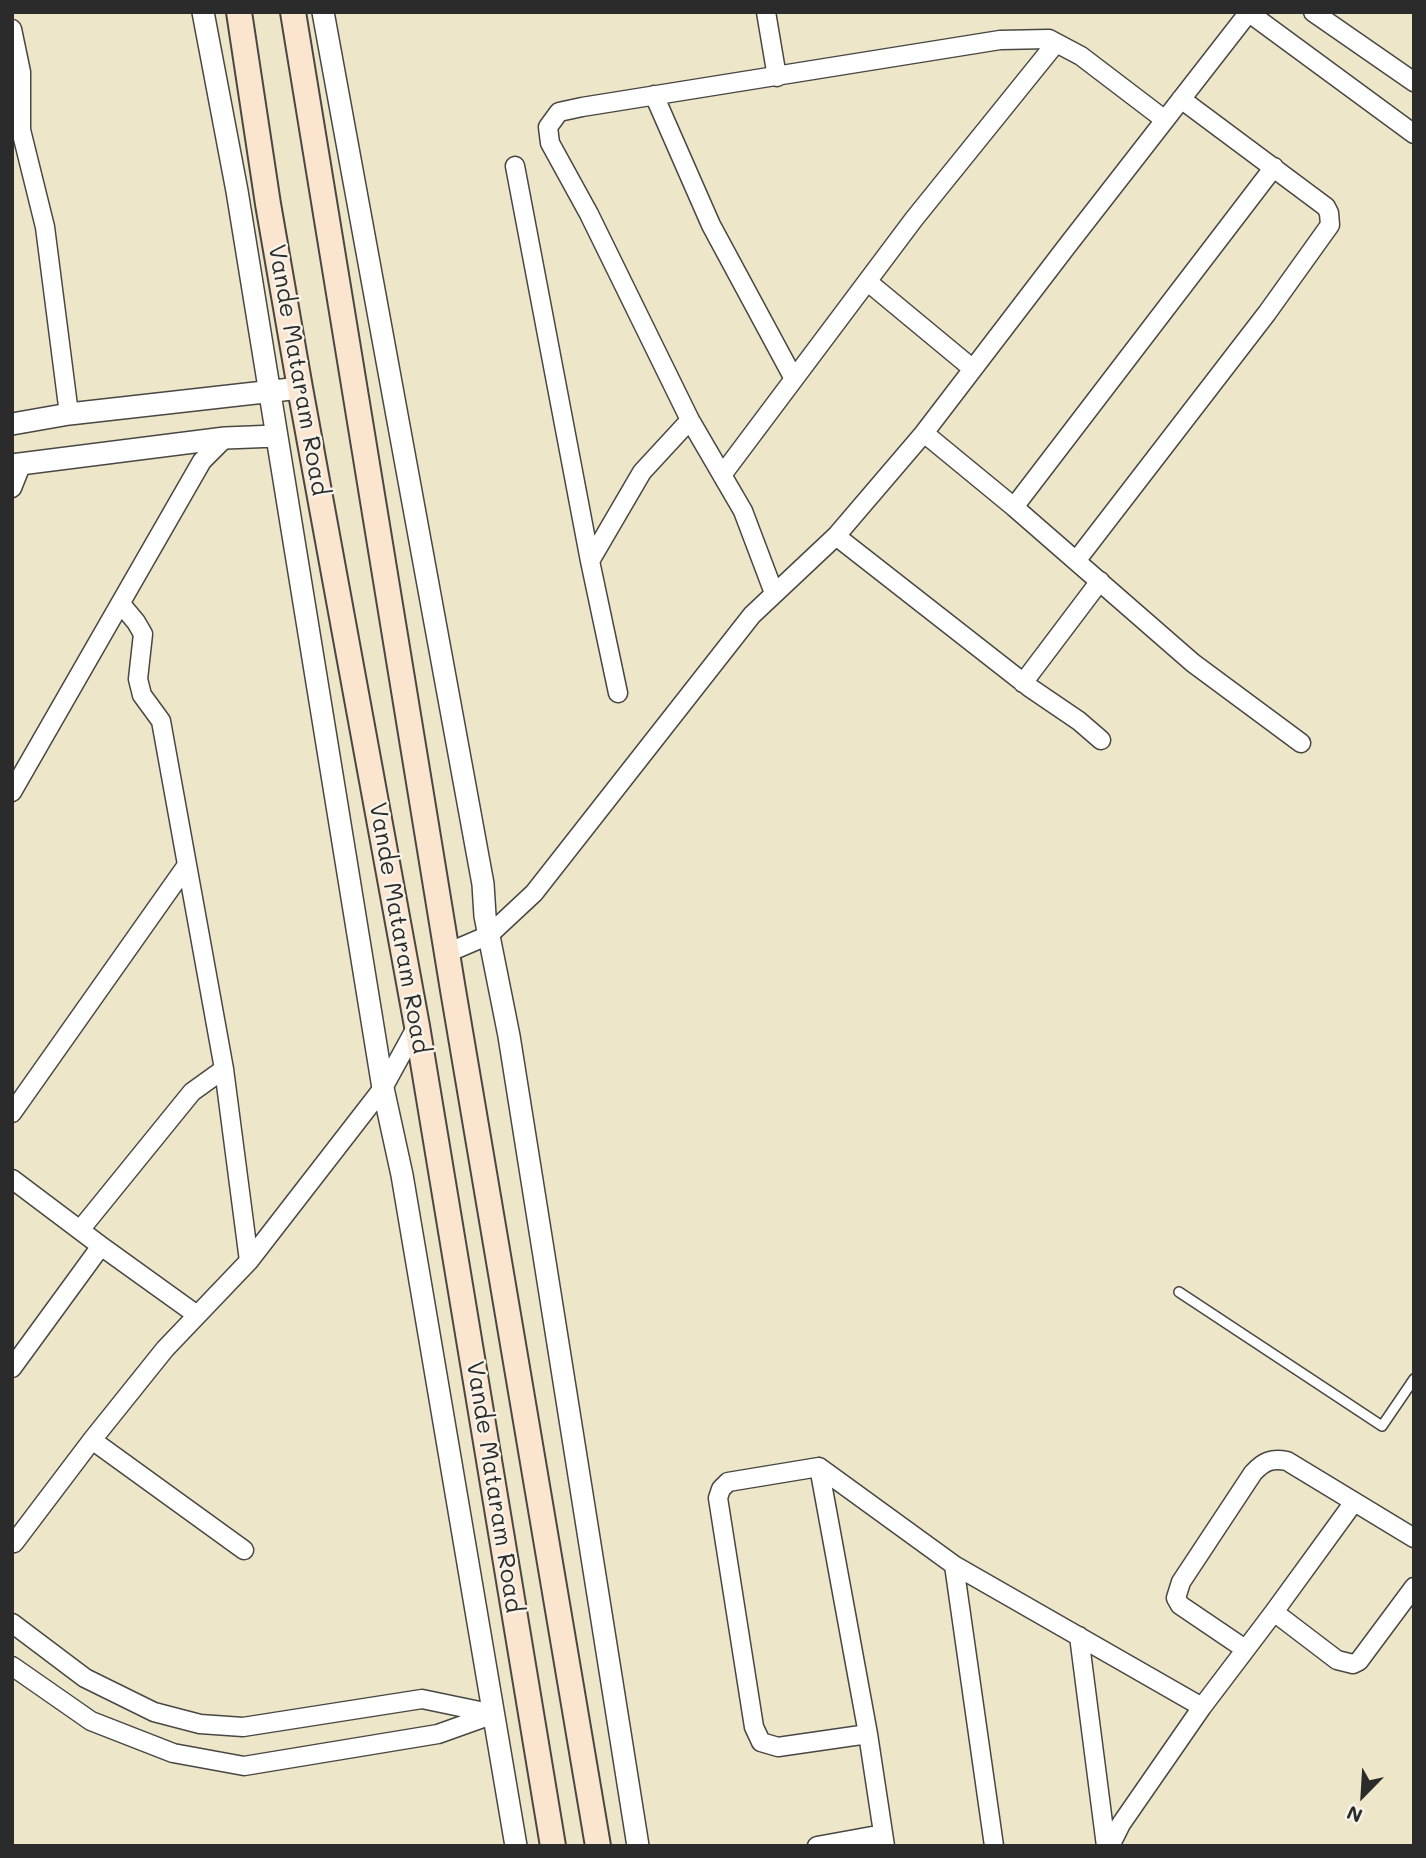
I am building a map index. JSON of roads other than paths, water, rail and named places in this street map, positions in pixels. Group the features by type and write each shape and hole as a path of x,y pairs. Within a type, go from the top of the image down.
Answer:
{"main road":[{"name":"Vande Mataram Road","path":"239,12 268,204 300,388 417,1026 553,1846"},
{"name":"Vande Mataram Road","path":"293,12 447,953 598,1846"}],"street":[{"path":"203,12 237,191 383,1088 402,1175 516,1846"},
{"path":"323,12 482,884 485,916 509,1036 638,1846"},
{"path":"766,12 777,76"},
{"path":"447,953 489,935 534,893 752,614 836,536 924,433 1248,12 1414,134"},
{"path":"1313,12 1414,82"},
{"path":"12,29 21,130 46,227 69,414"},
{"path":"774,593 743,511 690,420 589,214 550,143 548,127 559,113 654,95 1000,40 1049,39 1081,57 1165,120"},
{"path":"723,475 914,219 1056,43"},
{"path":"654,95 711,225 794,379"},
{"path":"1076,561 1267,313 1330,225 1326,207 1181,99"},
{"path":"515,166 590,561 618,692"},
{"path":"1014,506 1274,167"},
{"path":"868,282 973,369"},
{"path":"12,424 69,414 300,388"},
{"path":"590,561 642,471 690,420"},
{"path":"924,433 1014,506 1193,663 1301,743"},
{"path":"12,488 17,464 225,438 276,436"},
{"path":"12,792 202,461 225,438"},
{"path":"836,536 1023,683 1079,721 1101,740"},
{"path":"1023,683 1100,581"},
{"path":"121,604 142,634 138,679 142,695 161,721 224,1069 248,1261"},
{"path":"12,1113 187,865"},
{"path":"13,1545 165,1349 248,1261 383,1088 417,1026"},
{"path":"80,1230 192,1092 224,1069"},
{"path":"15,1188 80,1230 197,1315"},
{"path":"12,1368 101,1246"},
{"path":"92,1440 244,1550"},
{"path":"1245,1649 1180,1605 1176,1598 1181,1582 1262,1463 1274,1459 1287,1461 1414,1538"},
{"path":"817,1846 884,1840 868,1734 819,1467"},
{"path":"868,1734 778,1747 761,1742 754,1727 718,1498 728,1482 819,1467 954,1565 1202,1707"},
{"path":"1108,1846 1202,1707 1354,1502"},
{"path":"954,1565 994,1846"},
{"path":"1274,1612 1337,1660 1353,1664 1359,1661 1414,1587"},
{"path":"12,1623 85,1678 153,1712 200,1724 243,1727 422,1699 494,1714"},
{"path":"1079,1636 1108,1846"},
{"path":"12,1666 91,1721 173,1753 244,1766 438,1734 494,1714"}],"lane":[{"path":"1179,1292 1382,1426 1414,1380"}]}
